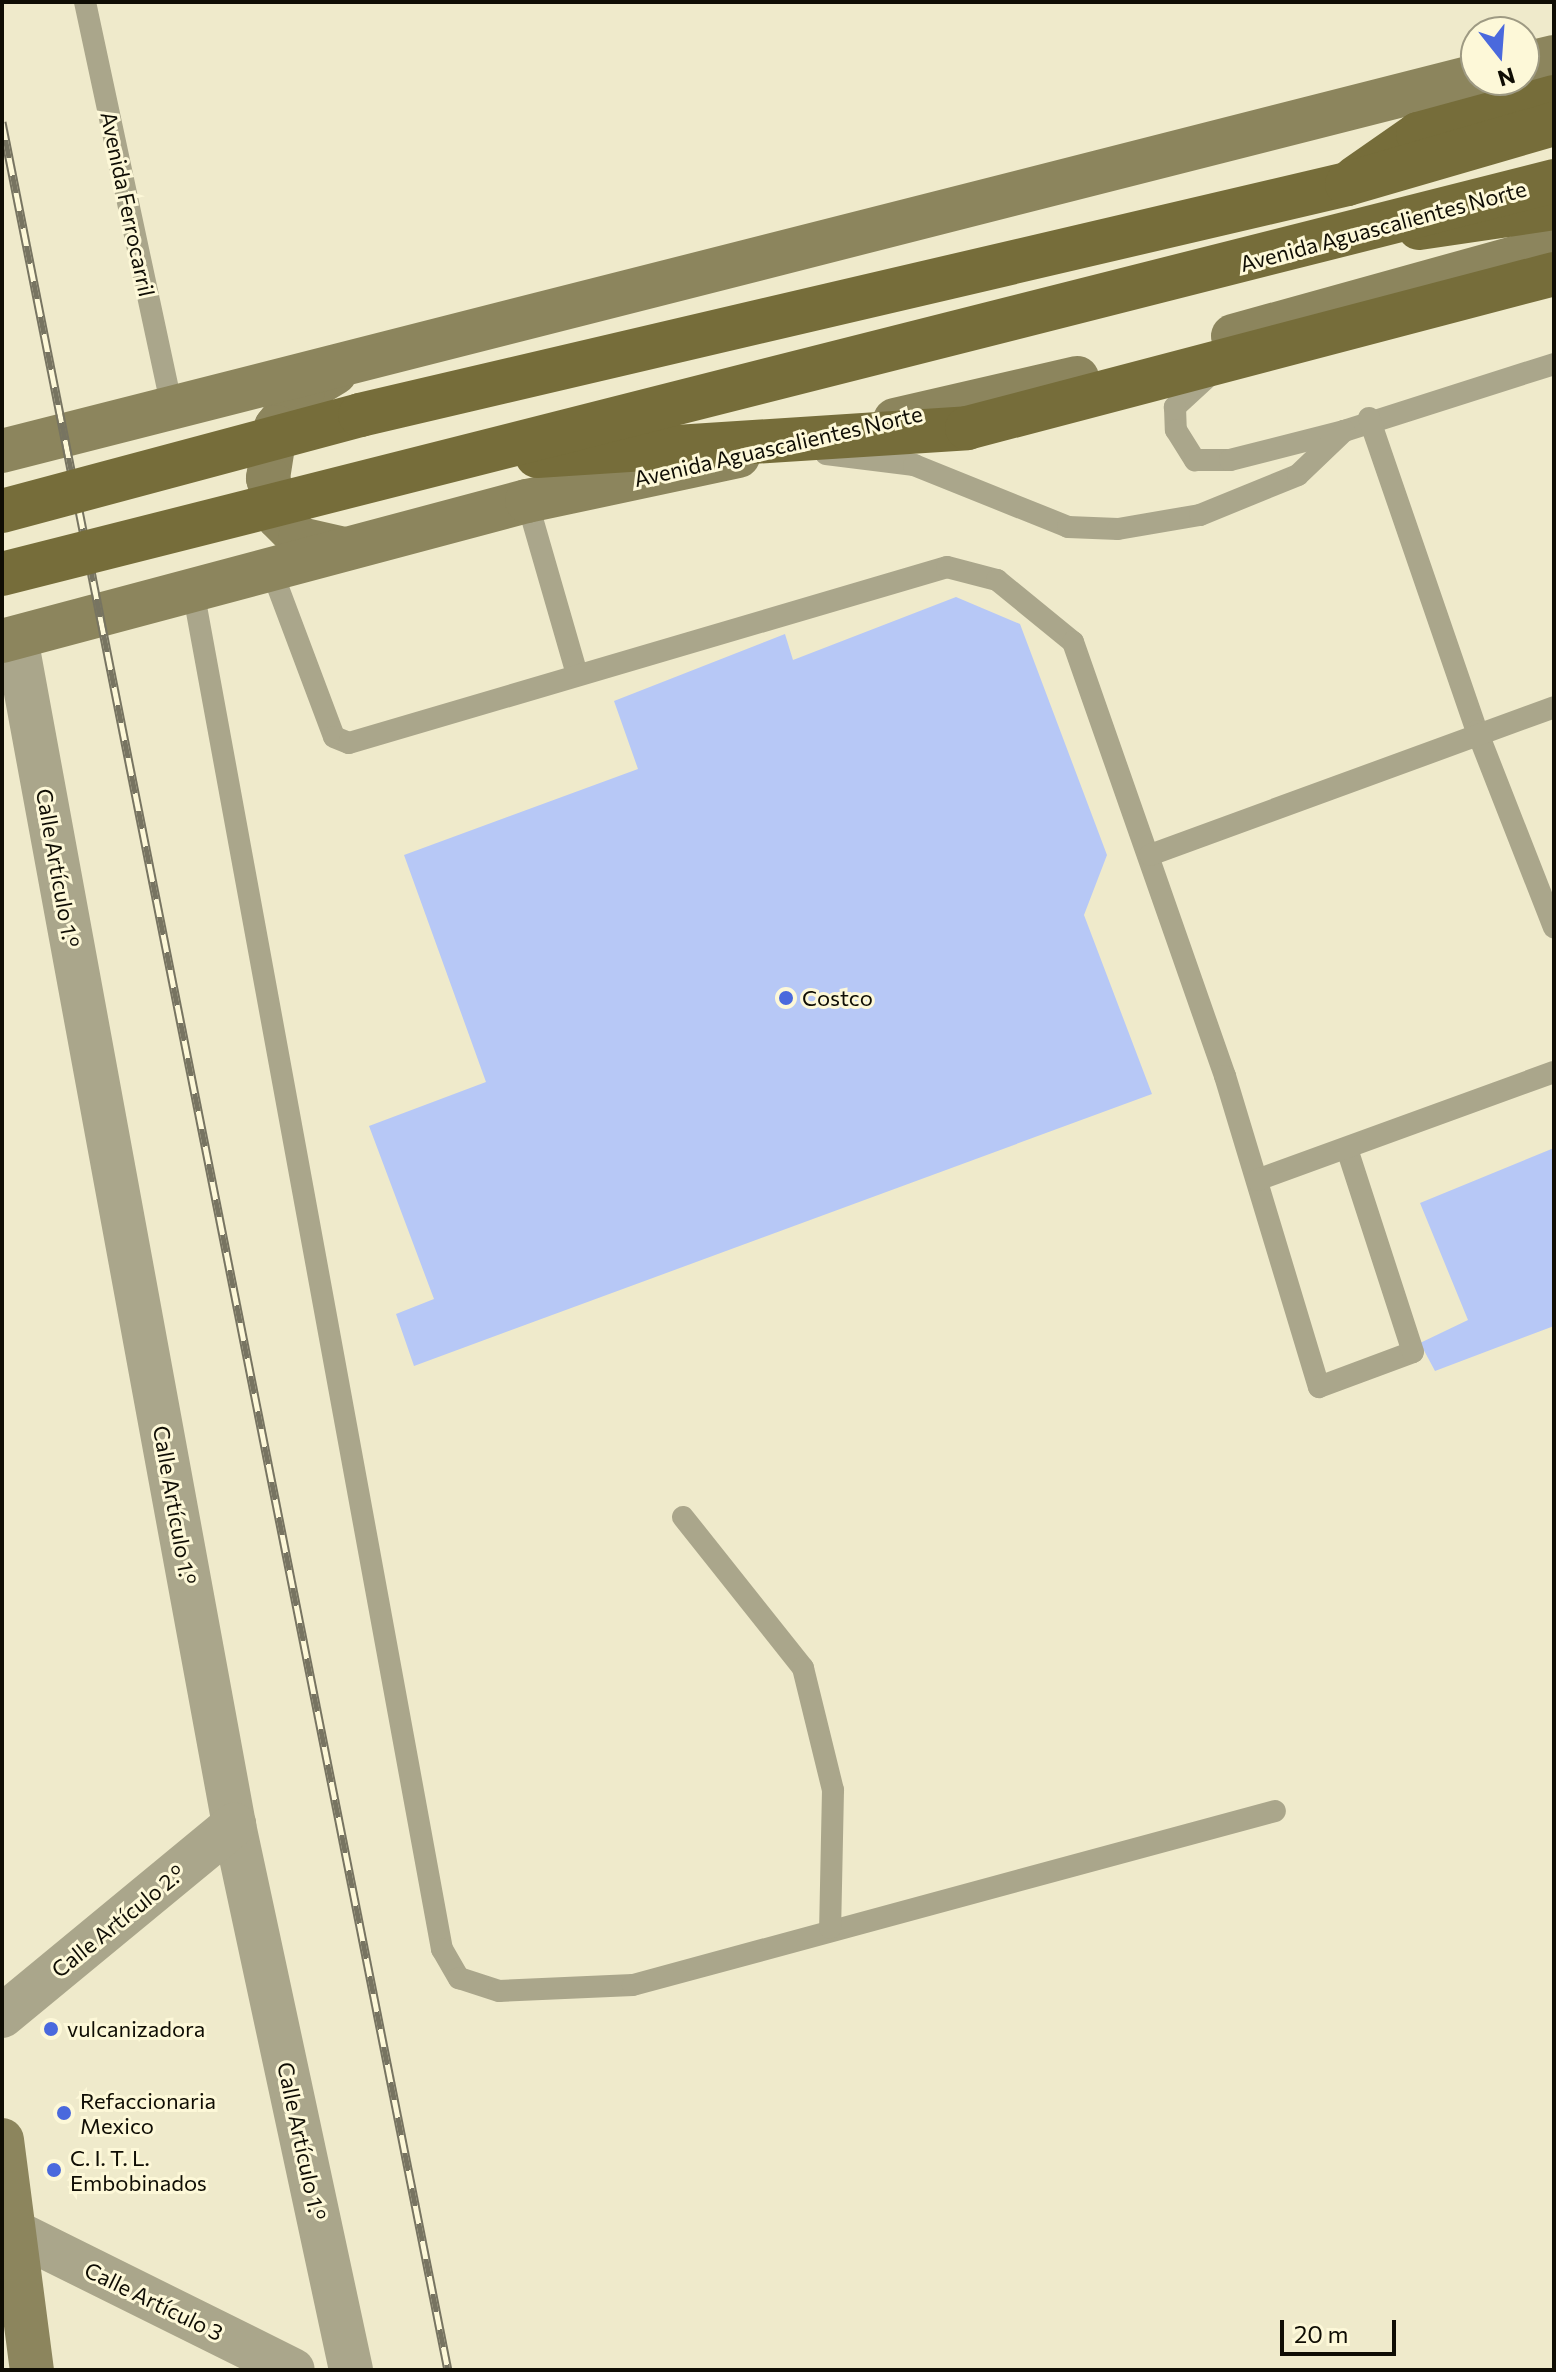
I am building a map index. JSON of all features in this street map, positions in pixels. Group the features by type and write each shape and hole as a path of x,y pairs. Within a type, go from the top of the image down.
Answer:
{"main road":[{"path":"2,451 1460,80"},
{"path":"1347,184 1418,134 1554,97"},
{"path":"2,511 360,415 1347,184 1554,124"},
{"name":"Avenida Aguascalientes Norte","path":"2,574 1361,233 1554,181"},
{"path":"1361,233 1500,221 1554,208"},
{"name":"Avenida Aguascalientes Norte","path":"9,639 527,501 765,451 1259,329 1554,247"},
{"path":"451,459 952,430 1554,274"},
{"path":"344,549 300,539 278,517 268,478 276,427 303,392 362,358"},
{"path":"2,2140 32,2370"}],"street":[{"name":"Calle Artículo 1.º","path":"9,639 234,1825 351,2370"},
{"name":"Calle Artículo 2.º","path":"2,2016 234,1825"},
{"name":"Calle Artículo 3","path":"15,2232 293,2370"}],"lane":[{"name":"Avenida Ferrocarril","path":"85,2 172,407"},
{"path":"1259,329 1175,407 1176,430 1195,460 1230,460 1344,431 1369,418 1554,364"},
{"path":"1369,418 1477,731 1554,927"},
{"path":"765,451 914,465 1068,527 1118,529 1200,515 1298,475 1344,431"},
{"path":"527,501 577,674"},
{"path":"271,569 341,741 947,567 997,580 1073,642 1150,855 1257,1180 1319,1387 1413,1352 1347,1149"},
{"path":"193,590 442,1949 459,1978 499,1991 633,1985 830,1928 1275,1811"},
{"path":"1150,855 1477,731 1554,707"},
{"path":"1257,1180 1554,1072"},
{"path":"683,1517 803,1668 833,1790 830,1928"}],"building":[{"name":"Costco","path":"956,597 1020,624 1107,855 1084,915 1152,1094 414,1366 396,1314 434,1299 369,1126 486,1082 404,855 638,769 614,701 785,634 793,660"},
{"path":"1554,1148 1554,1326 1435,1371 1420,1343 1468,1320 1420,1203"}],"railway":[{"path":"2,122 448,2370"}],"place":[{"name":"Costco","path":"786,998"},
{"name":"vulcanizadora","path":"51,2029"},
{"name":"Refaccionaria Mexico","path":"64,2113"},
{"name":"C. I. T. L. Embobinados","path":"54,2170"}]}
